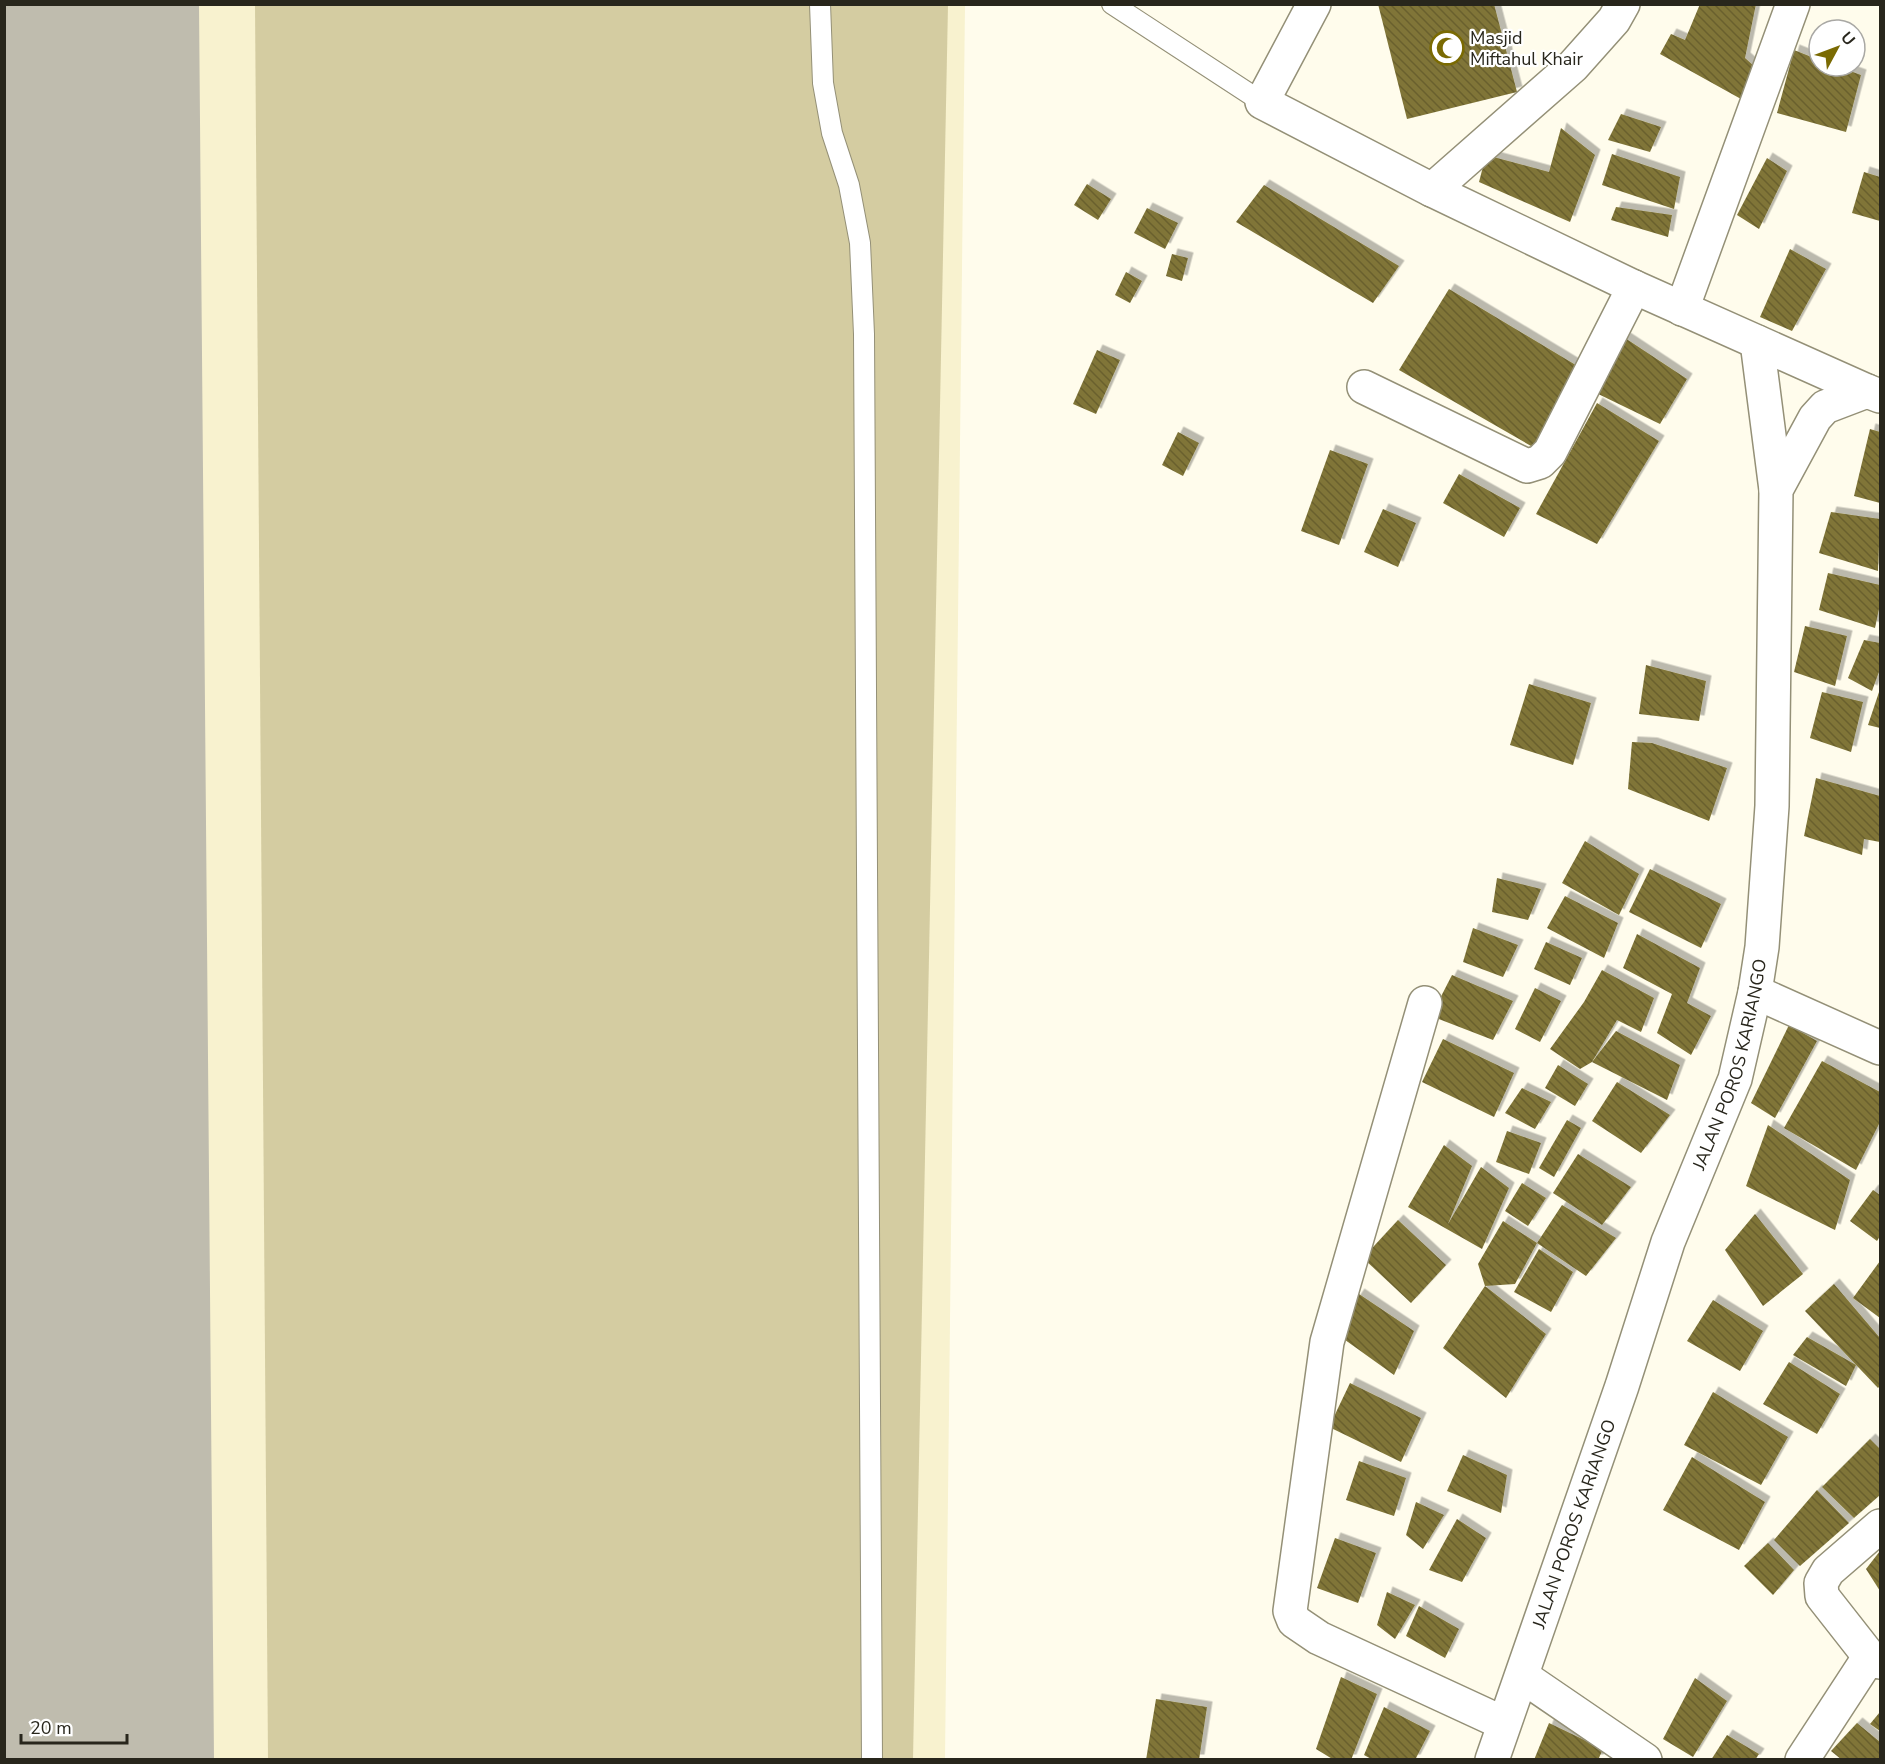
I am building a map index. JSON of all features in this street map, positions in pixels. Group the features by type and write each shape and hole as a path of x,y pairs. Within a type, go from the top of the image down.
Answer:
{"street":[{"path":"1314,4 1262,102 1432,190 1634,287 1874,393"},
{"path":"1432,190 1573,66 1614,20 1623,4"},
{"path":"1682,309 1793,4"},
{"path":"1364,387 1527,466 1540,462 1551,452 1634,287"},
{"path":"1757,342 1776,490"},
{"name":"JALAN POROS KARIANGO","path":"1492,1760 1622,1386 1668,1242 1735,1079 1755,992 1762,947 1772,806 1776,490 1815,418 1826,407 1874,393"},
{"path":"1755,992 1881,1048"},
{"path":"1425,1003 1327,1342 1290,1611 1294,1621 1319,1638 1503,1723"},
{"path":"1802,1760 1864,1665 1877,1662 1822,1596 1821,1582 1828,1571 1881,1526"},
{"path":"1522,1676 1645,1760"}],"lane":[{"path":"820,4 823,83 832,133 849,185 860,243 864,334 872,1760"},
{"path":"1112,4 1262,102"}],"shaded area":[{"path":"5,5 965,5 945,1759 5,1760"},
{"path":"255,5 948,5 913,1759 268,1759"}],"building":[{"name":"Masjid Miftahul Khair","path":"1378,4 1494,4 1517,92 1407,119"},
{"path":"1700,4 1756,4 1745,58 1754,66 1741,99 1660,54 1671,34 1685,40"},
{"path":"1794,50 1807,55 1807,78 1860,78 1846,132 1777,113"},
{"path":"1621,114 1661,127 1650,152 1608,140"},
{"path":"1561,128 1595,155 1570,222 1479,182 1486,155 1549,172"},
{"path":"1612,154 1680,177 1674,209 1602,185"},
{"path":"1767,158 1787,171 1759,229 1737,215"},
{"path":"1864,172 1880,177 1880,221 1852,213"},
{"path":"1087,184 1111,199 1098,220 1074,205"},
{"path":"1264,185 1399,266 1373,303 1236,222"},
{"path":"1616,207 1672,215 1668,237 1611,220"},
{"path":"1147,208 1178,223 1165,249 1134,233"},
{"path":"1790,249 1826,269 1792,331 1760,317"},
{"path":"1172,254 1188,258 1182,281 1166,276"},
{"path":"1126,272 1142,281 1130,303 1115,295"},
{"path":"1449,289 1584,370 1538,450 1399,370"},
{"path":"1625,338 1687,379 1660,424 1590,390"},
{"path":"1097,350 1120,360 1096,414 1073,404"},
{"path":"1597,403 1659,441 1597,544 1536,514"},
{"path":"1870,429 1880,432 1880,503 1854,496"},
{"path":"1178,432 1199,443 1183,476 1162,465"},
{"path":"1330,450 1368,464 1339,545 1301,531"},
{"path":"1459,474 1520,508 1504,537 1443,503"},
{"path":"1383,509 1416,523 1398,567 1364,552"},
{"path":"1831,512 1880,519 1878,571 1819,553"},
{"path":"1828,573 1880,585 1880,604 1875,628 1819,610"},
{"path":"1805,626 1847,636 1835,686 1794,672"},
{"path":"1864,640 1880,643 1880,669 1872,691 1848,678"},
{"path":"1646,665 1706,681 1699,721 1639,714"},
{"path":"1529,684 1591,703 1573,765 1510,745"},
{"path":"1880,689 1880,728 1868,725"},
{"path":"1822,692 1863,702 1851,752 1810,738"},
{"path":"1632,742 1652,743 1727,768 1709,821 1628,789"},
{"path":"1816,778 1880,796 1880,842 1864,839 1862,855 1804,836"},
{"path":"1585,841 1639,874 1619,915 1562,883"},
{"path":"1650,869 1721,904 1701,948 1629,912"},
{"path":"1497,878 1541,889 1528,920 1492,912"},
{"path":"1565,896 1618,923 1604,958 1547,928"},
{"path":"1473,928 1518,945 1503,977 1463,962"},
{"path":"1637,934 1700,968 1687,1003 1711,1016 1691,1055 1657,1033 1672,994 1623,968"},
{"path":"1546,942 1582,958 1570,985 1534,969"},
{"path":"1602,970 1654,998 1641,1032 1617,1020 1592,1062 1580,1069 1550,1049 1584,1002"},
{"path":"1452,975 1513,1001 1493,1040 1431,1016"},
{"path":"1535,988 1561,1001 1540,1042 1515,1029"},
{"path":"1789,1025 1817,1041 1775,1118 1751,1103"},
{"path":"1616,1031 1680,1065 1667,1100 1592,1062"},
{"path":"1443,1039 1514,1073 1494,1117 1422,1082"},
{"path":"1822,1061 1880,1092 1880,1122 1856,1170 1784,1128"},
{"path":"1558,1065 1588,1084 1575,1106 1545,1088"},
{"path":"1617,1082 1670,1115 1641,1153 1592,1121"},
{"path":"1522,1088 1551,1102 1535,1129 1505,1113"},
{"path":"1567,1120 1581,1128 1554,1177 1539,1168"},
{"path":"1768,1125 1850,1180 1835,1230 1746,1186"},
{"path":"1507,1131 1541,1143 1529,1174 1496,1162"},
{"path":"1444,1145 1472,1166 1448,1224 1481,1167 1509,1188 1482,1249 1408,1207"},
{"path":"1578,1154 1631,1187 1602,1225 1553,1193"},
{"path":"1522,1183 1546,1198 1528,1226 1505,1211"},
{"path":"1873,1190 1880,1195 1880,1236 1877,1241 1850,1221"},
{"path":"1562,1205 1616,1238 1586,1276 1537,1243"},
{"path":"1755,1214 1803,1274 1763,1306 1725,1250"},
{"path":"1398,1220 1446,1265 1411,1303 1363,1258"},
{"path":"1503,1221 1537,1243 1515,1284 1485,1286 1478,1264"},
{"path":"1539,1249 1573,1272 1551,1312 1514,1292"},
{"path":"1880,1261 1880,1318 1853,1298"},
{"path":"1834,1284 1880,1338 1880,1386 1878,1388 1805,1311"},
{"path":"1485,1286 1546,1334 1506,1398 1443,1348"},
{"path":"1359,1294 1414,1331 1394,1375 1334,1332"},
{"path":"1713,1300 1763,1331 1740,1371 1687,1341"},
{"path":"1807,1337 1856,1365 1846,1386 1793,1355"},
{"path":"1789,1362 1840,1394 1817,1434 1763,1404"},
{"path":"1350,1383 1421,1418 1401,1462 1329,1427"},
{"path":"1713,1392 1788,1437 1761,1485 1684,1445"},
{"path":"1870,1439 1880,1449 1880,1495 1854,1518 1822,1487"},
{"path":"1463,1455 1507,1475 1501,1513 1447,1491"},
{"path":"1692,1457 1765,1502 1739,1550 1663,1510"},
{"path":"1359,1461 1406,1478 1394,1516 1346,1500"},
{"path":"1817,1490 1849,1523 1800,1566 1774,1540"},
{"path":"1416,1502 1444,1515 1423,1549 1406,1535"},
{"path":"1457,1519 1486,1538 1462,1582 1429,1570"},
{"path":"1335,1538 1376,1553 1358,1603 1317,1588"},
{"path":"1768,1543 1794,1570 1773,1595 1744,1566"},
{"path":"1880,1551 1880,1591 1866,1569"},
{"path":"1387,1592 1415,1605 1395,1639 1377,1625"},
{"path":"1419,1606 1459,1629 1445,1658 1406,1636"},
{"path":"1341,1677 1377,1694 1351,1760 1334,1760 1316,1749"},
{"path":"1695,1678 1727,1701 1693,1757 1663,1739"},
{"path":"1156,1699 1207,1707 1199,1760 1146,1760"},
{"path":"1384,1707 1430,1731 1415,1760 1373,1760 1364,1755"},
{"path":"1880,1712 1880,1731 1870,1724"},
{"path":"1549,1723 1603,1749 1598,1760 1534,1760"},
{"path":"1857,1723 1880,1742 1880,1760 1842,1760 1831,1751"},
{"path":"1727,1735 1759,1754 1755,1760 1711,1760"}],"taxiway":[{"path":"4,62 55,132 82,227"},
{"path":"4,1058 40,1033 88,987"},
{"path":"4,1255 52,1306 77,1349 92,1421"}],"runway":[{"path":"80,4 95,1760"}],"place":[{"name":"Masjid Miftahul Khair","path":"1447,48"}]}
